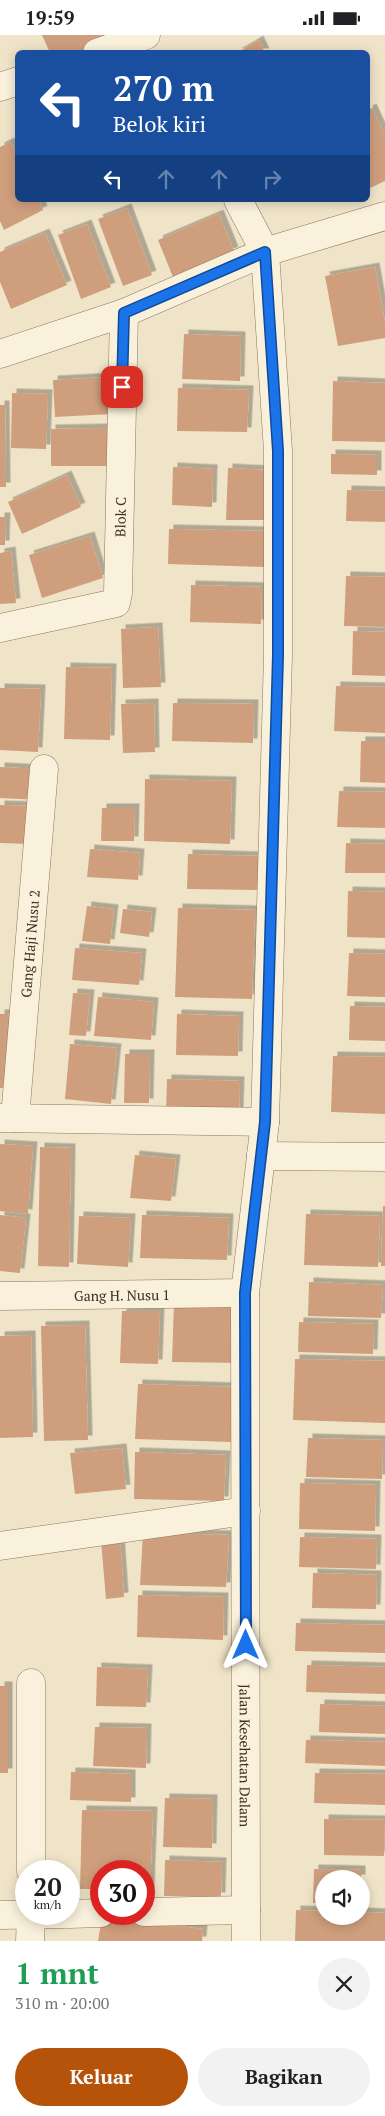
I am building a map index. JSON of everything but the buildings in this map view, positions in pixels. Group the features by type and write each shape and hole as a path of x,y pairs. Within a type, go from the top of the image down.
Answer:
{"street":[{"path":"105,50 146,35"},
{"path":"153,35 160,50"},
{"path":"0,87 15,82"},
{"path":"239,202 265,252"},
{"path":"0,354 124,313 265,252 385,216"},
{"name":"Jalan Kesehatan Dalam","path":"246,1941 245,1293 265,1122 278,636 278,451 265,252"},
{"name":"Blok C","path":"0,628 116,603 124,313"},
{"name":"Gang Haji Nusu 2","path":"44,769 7,1118 265,1122"},
{"path":"261,1156 385,1157"},
{"name":"Gang H. Nusu 1","path":"0,1295 245,1293"},
{"path":"0,1546 246,1511"},
{"path":"31,1683 31,1860"},
{"path":"155,1912 246,1910"},
{"path":"0,1915 15,1919"}],"route":[{"path":"122,387 124,313 265,252 278,451 278,655 265,1122 245,1293 246,1645"}]}
